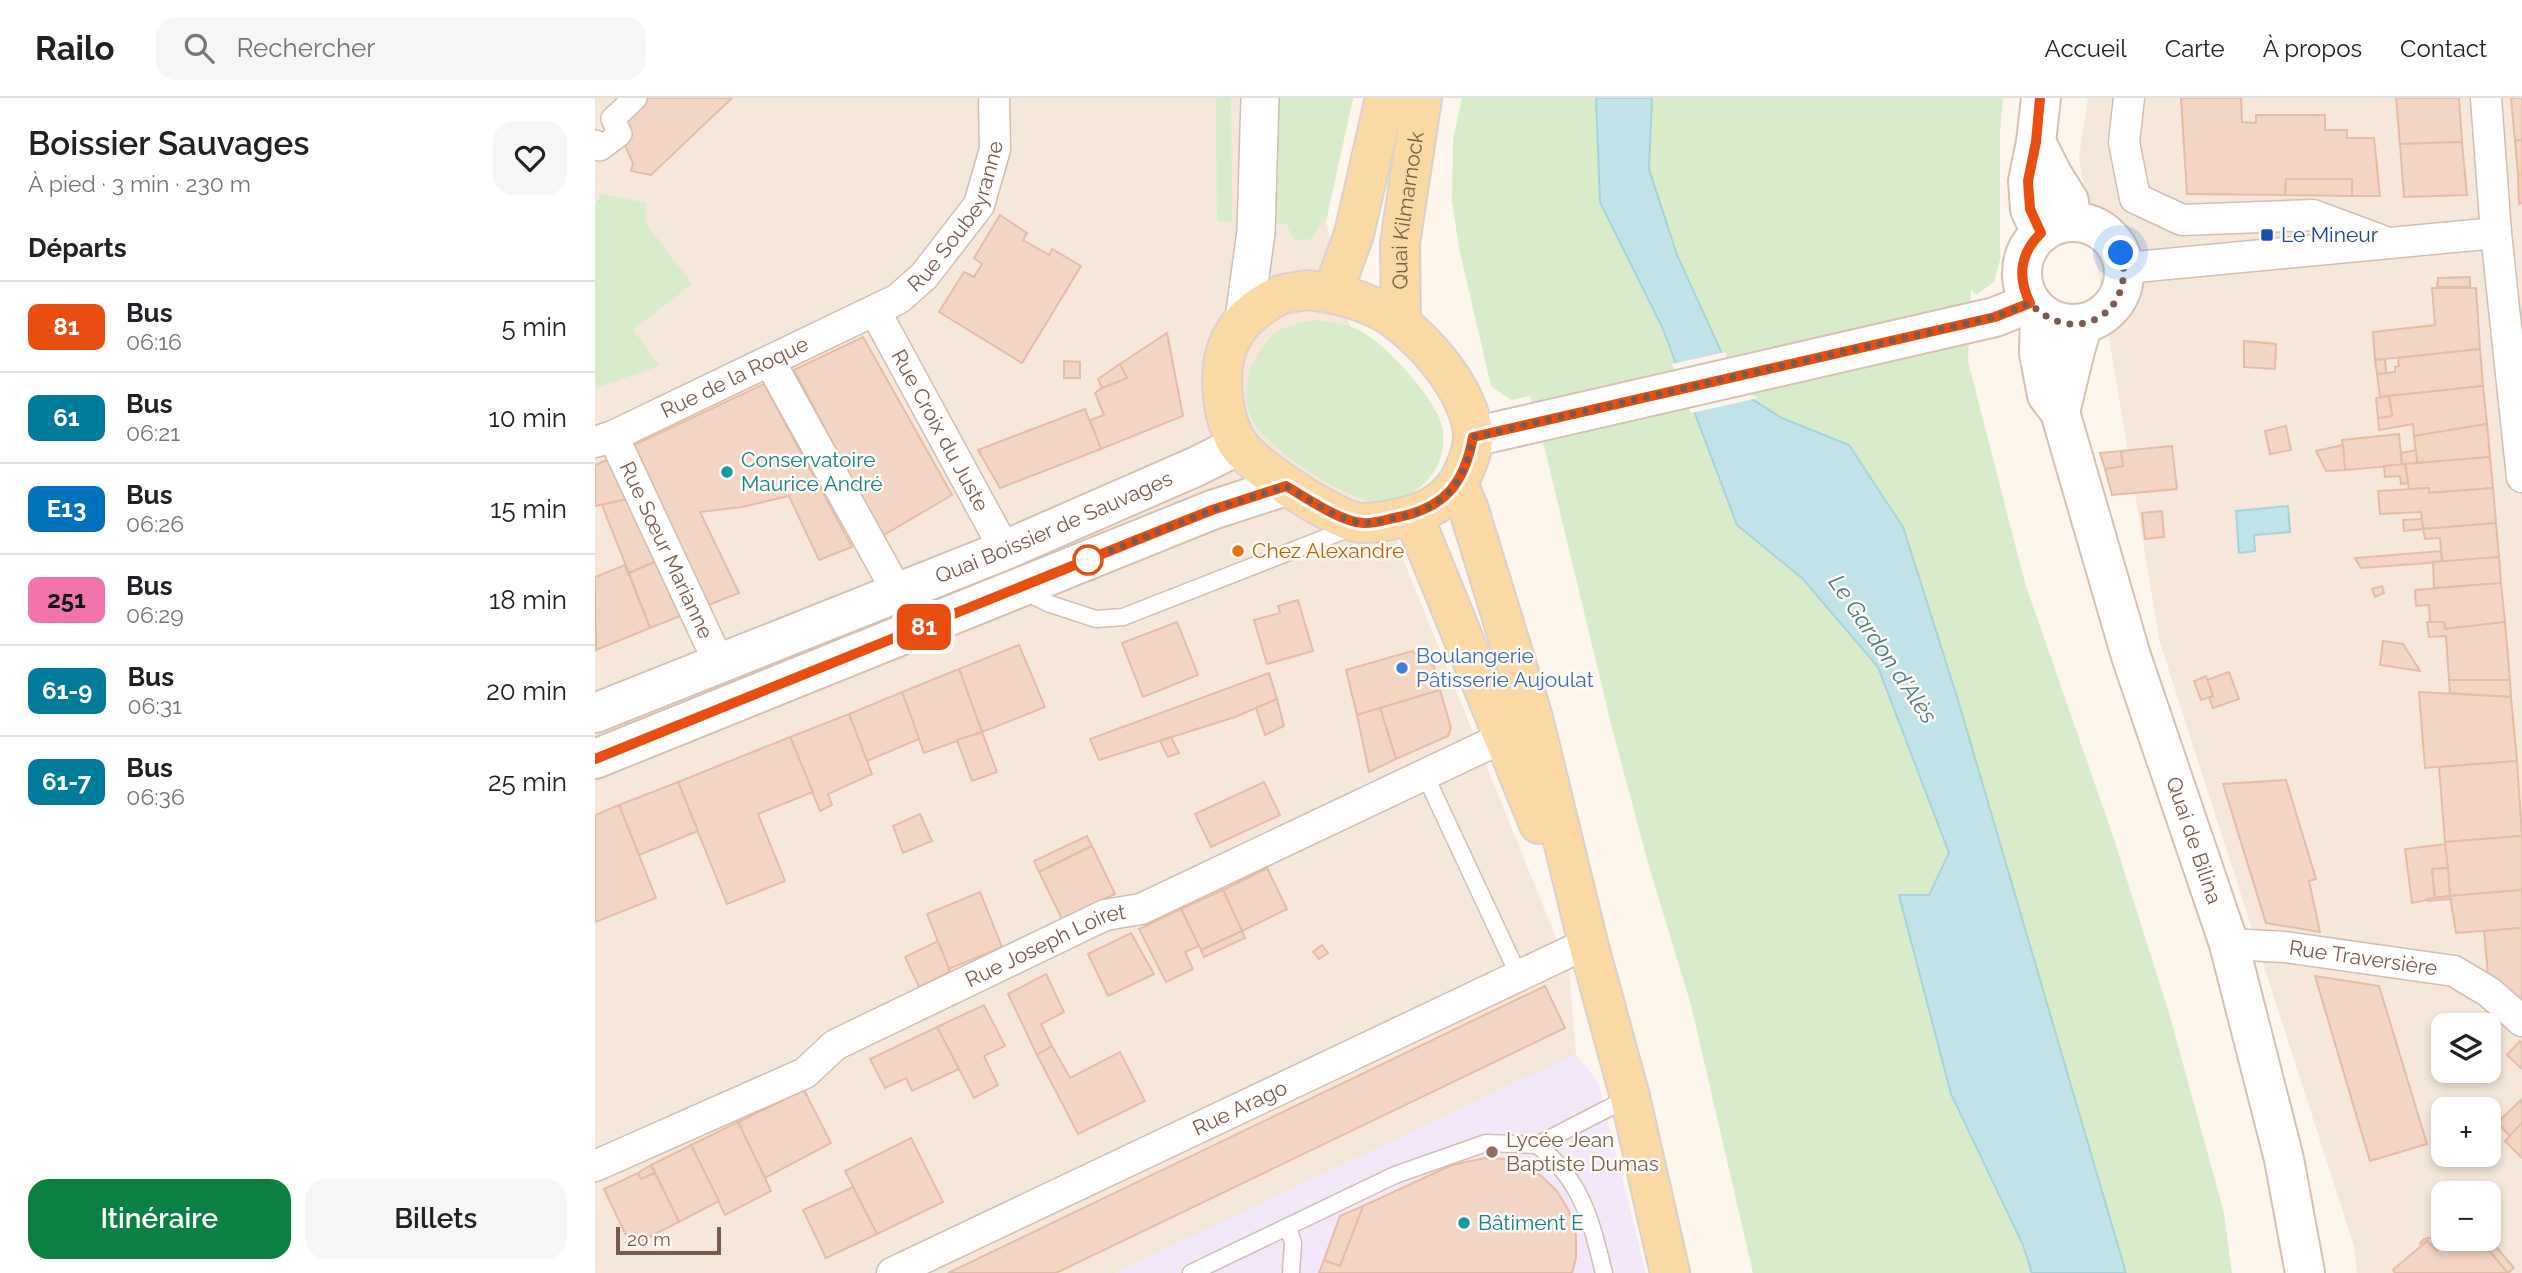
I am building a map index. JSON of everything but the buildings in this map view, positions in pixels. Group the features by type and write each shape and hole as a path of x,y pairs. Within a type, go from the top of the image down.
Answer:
{"main road":[{"name":"Quai Kilmarnock","path":"1333,292 1355,234 1385,98"},
{"name":"Quai Kilmarnock","path":"1401,324 1400,243 1422,98"},
{"path":"2041,98 2028,181 2030,209 2055,227"},
{"path":"2093,226 2113,239 2125,268 2123,287 2115,304 2101,317 2083,324 2051,321 2035,308 2023,289 2022,266 2030,244 2055,227 2093,226"},
{"path":"1483,434 1453,382 1428,350 1401,324 1375,307 1333,292 1307,290 1278,296 1244,319 1228,340 1221,377 1224,409 1238,445 1286,486 1328,511 1362,524 1413,514 1440,502 1458,484 1483,434 2035,308"},
{"name":"Quai de Bilina","path":"2035,308 2039,353 2047,395 2060,412 2130,656 2229,944 2284,1159 2305,1273"},
{"path":"2060,412 2083,324"},
{"name":"Quai Boissier de Sauvages","path":"595,713 1005,550 1195,467 1238,445"},
{"path":"1458,484 1468,507 1533,718 1588,943 1630,1097 1670,1273"},
{"name":"Quai Boissier de Sauvages","path":"595,759 1212,510 1286,486"},
{"path":"1413,514 1588,943"}],"street":[{"path":"595,142 600,149 620,134 613,119 635,98"},
{"name":"Rue Soubeyranne","path":"875,311 898,299 924,276 979,205 995,149 994,98"},
{"path":"1244,319 1256,232 1260,98"},
{"path":"2129,98 2124,142 2135,198 2182,220 2313,215 2390,243"},
{"path":"2486,98 2496,233 2522,477"},
{"path":"2125,268 2496,233"},
{"name":"Rue de la Roque","path":"604,439 875,311"},
{"name":"Rue Croix du Juste","path":"875,311 1005,550"},
{"path":"770,362 898,593"},
{"name":"Rue Sœur Marianne","path":"604,439 719,663"},
{"name":"Rue Joseph Loiret","path":"595,1166 805,1073 835,1045 1105,915 1141,909 1504,737"},
{"name":"Rue Arago","path":"892,1273 1588,943"},
{"name":"Rue Traversière","path":"2229,944 2285,947 2454,971 2489,992 2522,1021"}],"lane":[{"path":"1018,588 1050,604 1096,619 1123,617 1362,524"},
{"path":"1425,775 1519,976"},
{"path":"1191,1273 1395,1175 1486,1143 1537,1145 1630,1097"},
{"path":"1537,1145 1557,1161 1570,1177 1587,1211 1604,1273"},
{"path":"1288,1227 1293,1243 1291,1273"}],"shaded area":[{"path":"595,98 1353,98 1326,221 1401,554 1569,970 1576,1054 1115,1273 595,1273"},
{"path":"2088,98 2522,98 2522,1273 2357,1273 2354,1246 2160,643 2079,157"},
{"name":"Lycée Jean Baptiste Dumas","path":"1576,1054 1598,1082 1646,1273 1115,1273"}],"green space":[{"path":"1216,98 1231,98 1232,222 1217,221"},
{"path":"1272,98 1353,98 1326,221 1320,224 1313,238 1303,241 1294,239 1286,224 1272,225"},
{"path":"1462,98 1596,98 1600,202 1663,329 1737,525 1803,579 1878,667 1949,854 1929,895 1899,896 2032,1273 1753,1273 1691,1005 1648,863 1612,728 1530,396 1511,400 1491,386 1459,248 1452,201 1453,139"},
{"path":"1652,98 2003,98 2000,131 2000,260 1994,282 1976,295 1971,290 1968,361 2025,583 2113,836 2169,1013 2224,1213 2232,1273 2126,1273 1958,700 1903,527 1849,445 1782,418 1739,391 1677,255 1649,169"},
{"path":"602,194 647,203 645,222 692,284 633,330 660,366 595,388 595,204"},
{"path":"1315,320 1350,326 1371,338 1405,369 1433,406 1443,430 1442,454 1431,477 1412,493 1394,500 1374,502 1343,491 1304,469 1270,442 1250,415 1247,403 1248,378 1265,343 1284,328"}],"water":[{"name":"Le Gardon d'Alès","path":"1596,98 1652,98 1649,169 1677,255 1739,391 1782,418 1849,445 1903,527 1958,700 2126,1273 2032,1273 2023,1245 1951,1094 1899,895 1929,895 1949,853 1878,667 1803,579 1737,525 1663,329 1600,202"},
{"path":"2288,506 2290,532 2254,535 2255,551 2239,553 2236,511"}],"pier":[{"path":"1725,352 1742,389 1758,398 1691,413 1672,364"}],"bus line":[{"name":"81","path":"595,759 1212,510 1286,486 1328,511 1362,524 1413,514 1440,502 1458,484 1469,458 1473,437 1995,317 2030,303 2023,289 2021,274 2023,258 2030,244 2041,233 2030,209 2028,181 2036,142 2040,98"}],"place":[{"name":"Le Mineur","path":"2267,235"},
{"name":"Conservatoire Maurice André","path":"727,472"},
{"name":"Chez Alexandre","path":"1238,551"},
{"name":"Boulangerie Pâtisserie Aujoulat","path":"1402,668"},
{"name":"Lycée Jean Baptiste Dumas","path":"1492,1152"},
{"name":"Bâtiment E","path":"1464,1223"}],"route":[{"path":"1088,560 1212,510 1286,486 1328,511 1362,524 1413,514 1440,502 1458,484 1469,458 1473,437 1995,317 2030,303 2051,321 2083,324 2101,317 2115,304 2123,287 2125,268 2121,253"}]}
